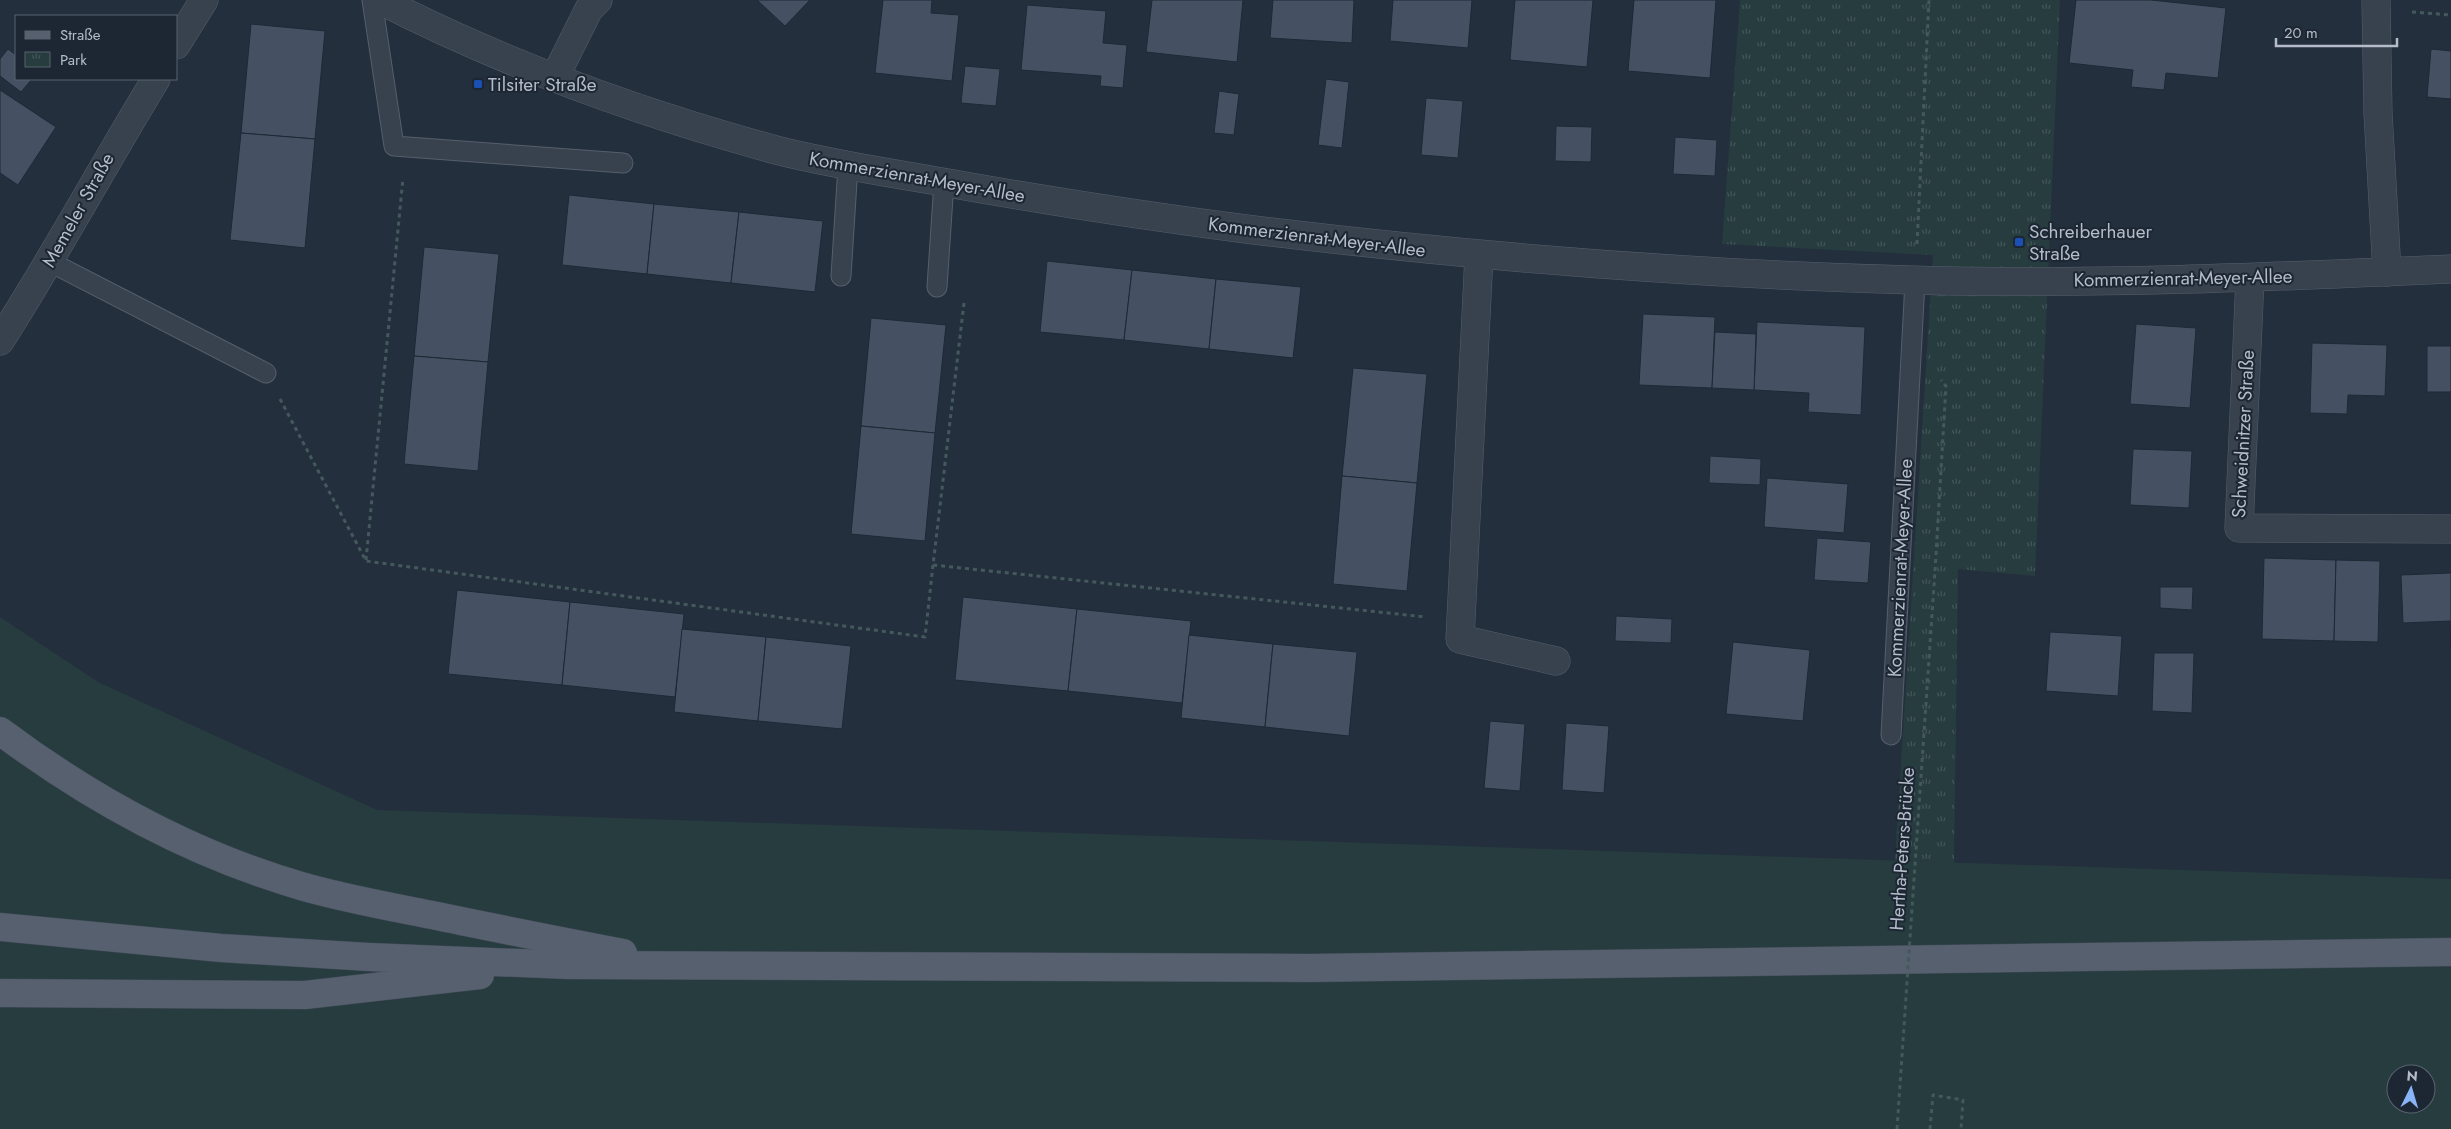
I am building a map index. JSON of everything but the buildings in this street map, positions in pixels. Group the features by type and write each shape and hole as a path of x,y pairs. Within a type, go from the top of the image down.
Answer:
{"main road":[{"path":"0,731 92,795 159,830 238,864 301,886 375,904 681,965"},
{"path":"0,927 221,948 369,958 568,965 1309,968 2451,952"},
{"path":"0,993 305,995 568,965"}],"street":[{"path":"178,42 204,0"},
{"name":"Kommerzienrat-Meyer-Allee","path":"380,0 436,29 555,77 672,119 778,151 848,166 1153,217 1547,262 1722,273 1915,281 2250,278 2451,269"},
{"path":"555,77 590,9 598,0"},
{"path":"2376,0 2378,113 2387,272"},
{"name":"Memeler Straße","path":"0,341 50,262 111,151 155,80"},
{"path":"1480,255 1460,639 1556,661"},
{"name":"Schweidnitzer Straße","path":"2250,278 2239,528 2451,530"}],"lane":[{"path":"372,0 394,146 624,163"},
{"path":"841,276 848,166"},
{"path":"937,287 944,182"},
{"path":"50,262 266,373"},
{"name":"Kommerzienrat-Meyer-Allee","path":"1891,735 1915,281"}],"path":[{"path":"1915,281 1928,0"},
{"path":"366,561 406,146"},
{"path":"366,561 925,637 964,297"},
{"path":"266,373 366,561"},
{"path":"933,565 1461,621"},
{"name":"Hertha-Peters-Brücke","path":"1897,1129 1935,571"},
{"path":"1930,1129 1933,1095 1962,1100 1961,1129"}],"green space":[{"path":"1740,0 2060,0 2035,576 1958,569 1954,863 1895,860 1933,255 1722,244"},
{"path":"0,617 98,682 377,810 2451,879 2451,1129 0,1129"}],"place":[{"name":"Tilsiter Straße","path":"478,84"},
{"name":"Schreiberhauer Straße","path":"2019,242"}]}
